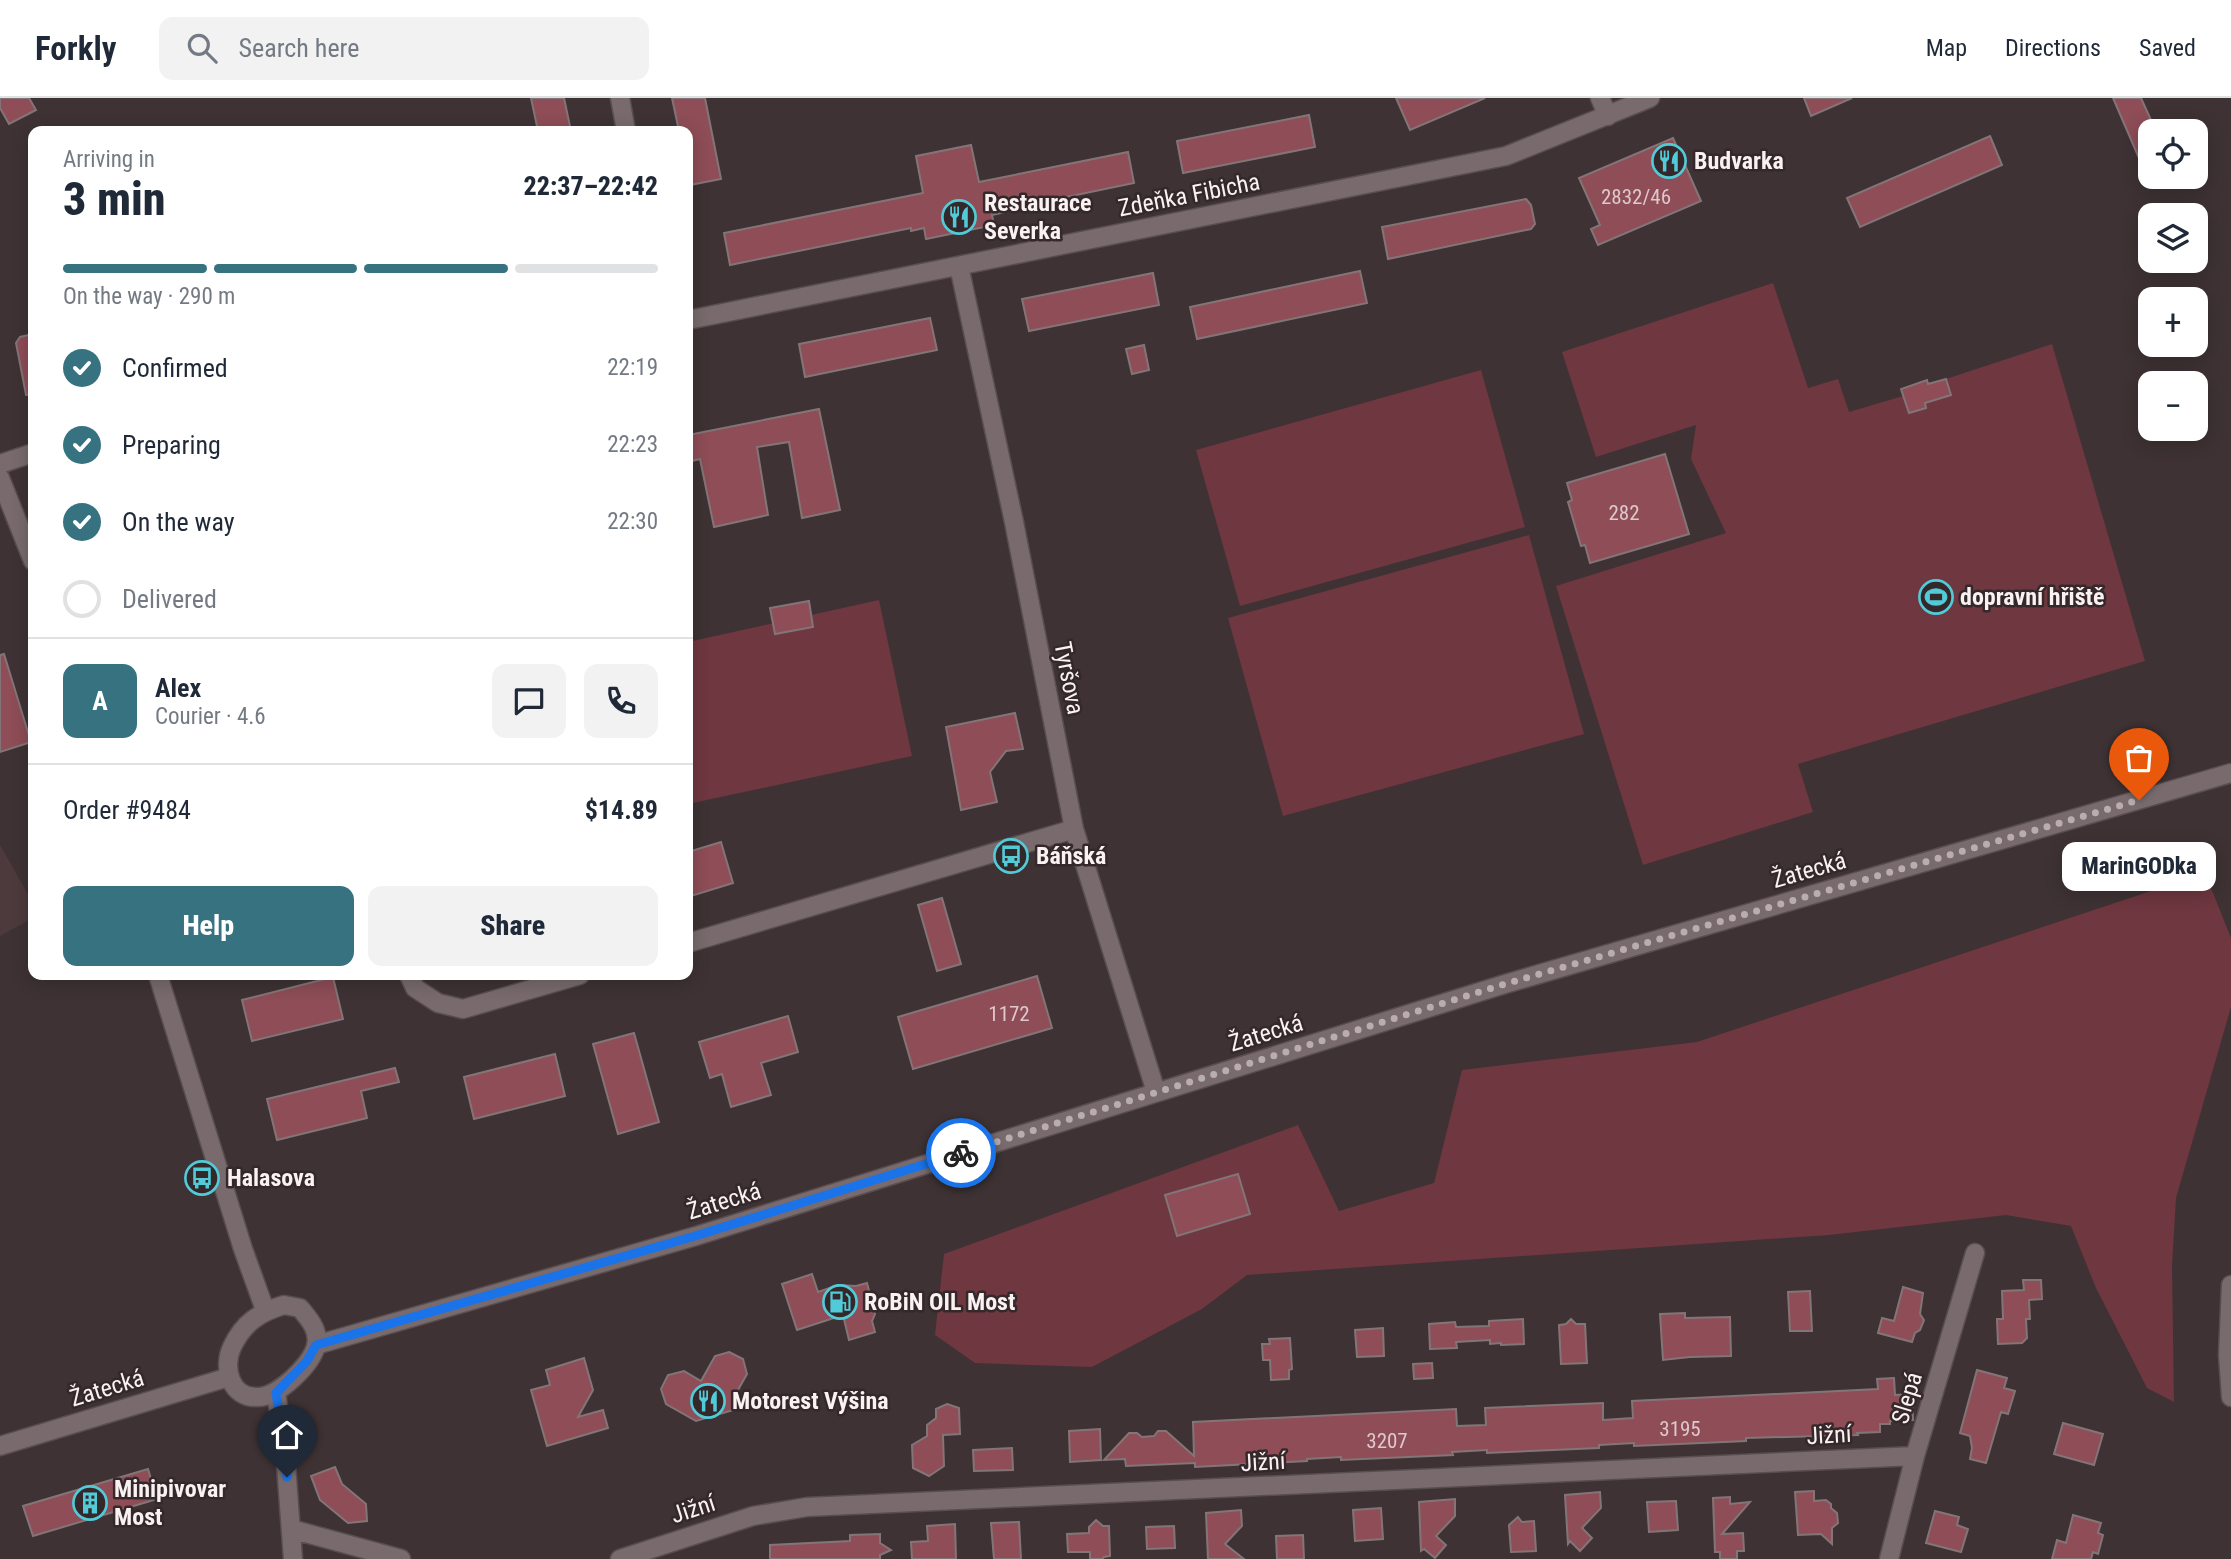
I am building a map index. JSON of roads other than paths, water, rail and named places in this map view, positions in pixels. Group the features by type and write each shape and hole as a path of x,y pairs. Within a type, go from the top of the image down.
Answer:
{"street":[{"path":"620,98 625,126"},
{"path":"1600,98 1608,116"},
{"name":"Zdeňka Fibicha","path":"693,319 1506,156 1650,98"},
{"name":"Tyršova","path":"959,266 1014,522 1074,829 1156,1092"},
{"path":"0,464 28,455"},
{"path":"0,478 28,548"},
{"name":"Žatecká","path":"316,1345 695,1236 1505,984 2231,773"},
{"path":"693,942 1074,829"},
{"path":"160,980 243,1250 265,1311"},
{"path":"411,980 415,988 438,1003 464,1009 563,980"},
{"name":"Slepá","path":"1889,1559 1915,1455 1975,1253"},
{"path":"2231,1284 2228,1355 2231,1396"},
{"path":"285,1305 300,1308 313,1324 316,1345 307,1361 276,1393 257,1398 241,1393 229,1377 226,1359 236,1338 249,1322 265,1311 285,1305"},
{"name":"Žatecká","path":"0,1446 229,1377"},
{"path":"276,1393 285,1451 293,1559"},
{"name":"Jižní","path":"620,1559 753,1516 807,1507 1915,1455"},
{"path":"290,1529 401,1559"}],"place":[{"name":"Budvarka","path":"1669,161"},
{"name":"Restaurace Severka","path":"959,217"},
{"name":"dopravní hřiště","path":"1936,597"},
{"name":"MarinGODka","path":"2139,800"},
{"name":"Báňská","path":"1011,856"},
{"name":"Halasova","path":"202,1178"},
{"name":"RoBiN OIL Most","path":"840,1302"},
{"name":"Motorest Výšina","path":"708,1401"},
{"name":"Minipivovar Most","path":"90,1503"}]}
